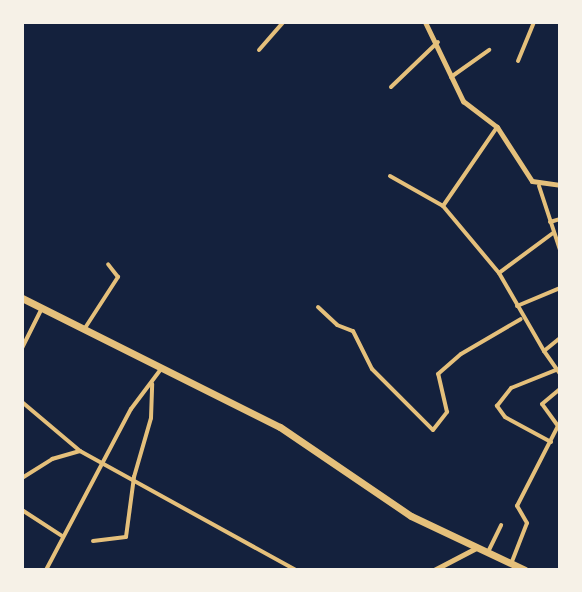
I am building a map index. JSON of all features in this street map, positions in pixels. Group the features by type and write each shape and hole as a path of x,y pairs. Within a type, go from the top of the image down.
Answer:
{"main road":[{"path":"22,298 305,441 411,516 525,570"}],"street":[{"path":"259,50 283,22"},
{"path":"425,22 438,42 450,77 463,101 497,127 539,186 560,250"},
{"path":"518,61 534,22"},
{"path":"391,87 438,42"},
{"path":"450,77 489,50"},
{"path":"443,206 497,127"},
{"path":"390,176 443,206 499,273 517,306 521,320 560,374"},
{"path":"539,186 560,185"},
{"path":"550,222 560,219"},
{"path":"499,273 553,233"},
{"path":"84,329 118,276 108,264"},
{"path":"517,306 560,288"},
{"path":"318,307 337,325 353,331 372,369 433,430 447,412 438,374 461,354 521,320"},
{"path":"22,348 42,308"},
{"path":"544,351 560,338"},
{"path":"46,570 102,462 162,368"},
{"path":"551,442 505,417 496,406 511,388 556,370"},
{"path":"93,541 126,537 134,477 151,418 152,383"},
{"path":"510,564 527,524 515,509 558,426 542,404 560,389"},
{"path":"22,402 80,451 134,477 296,570"},
{"path":"22,478 52,459 80,451"},
{"path":"22,510 62,536"},
{"path":"488,553 501,525"},
{"path":"434,570 476,548"}]}
